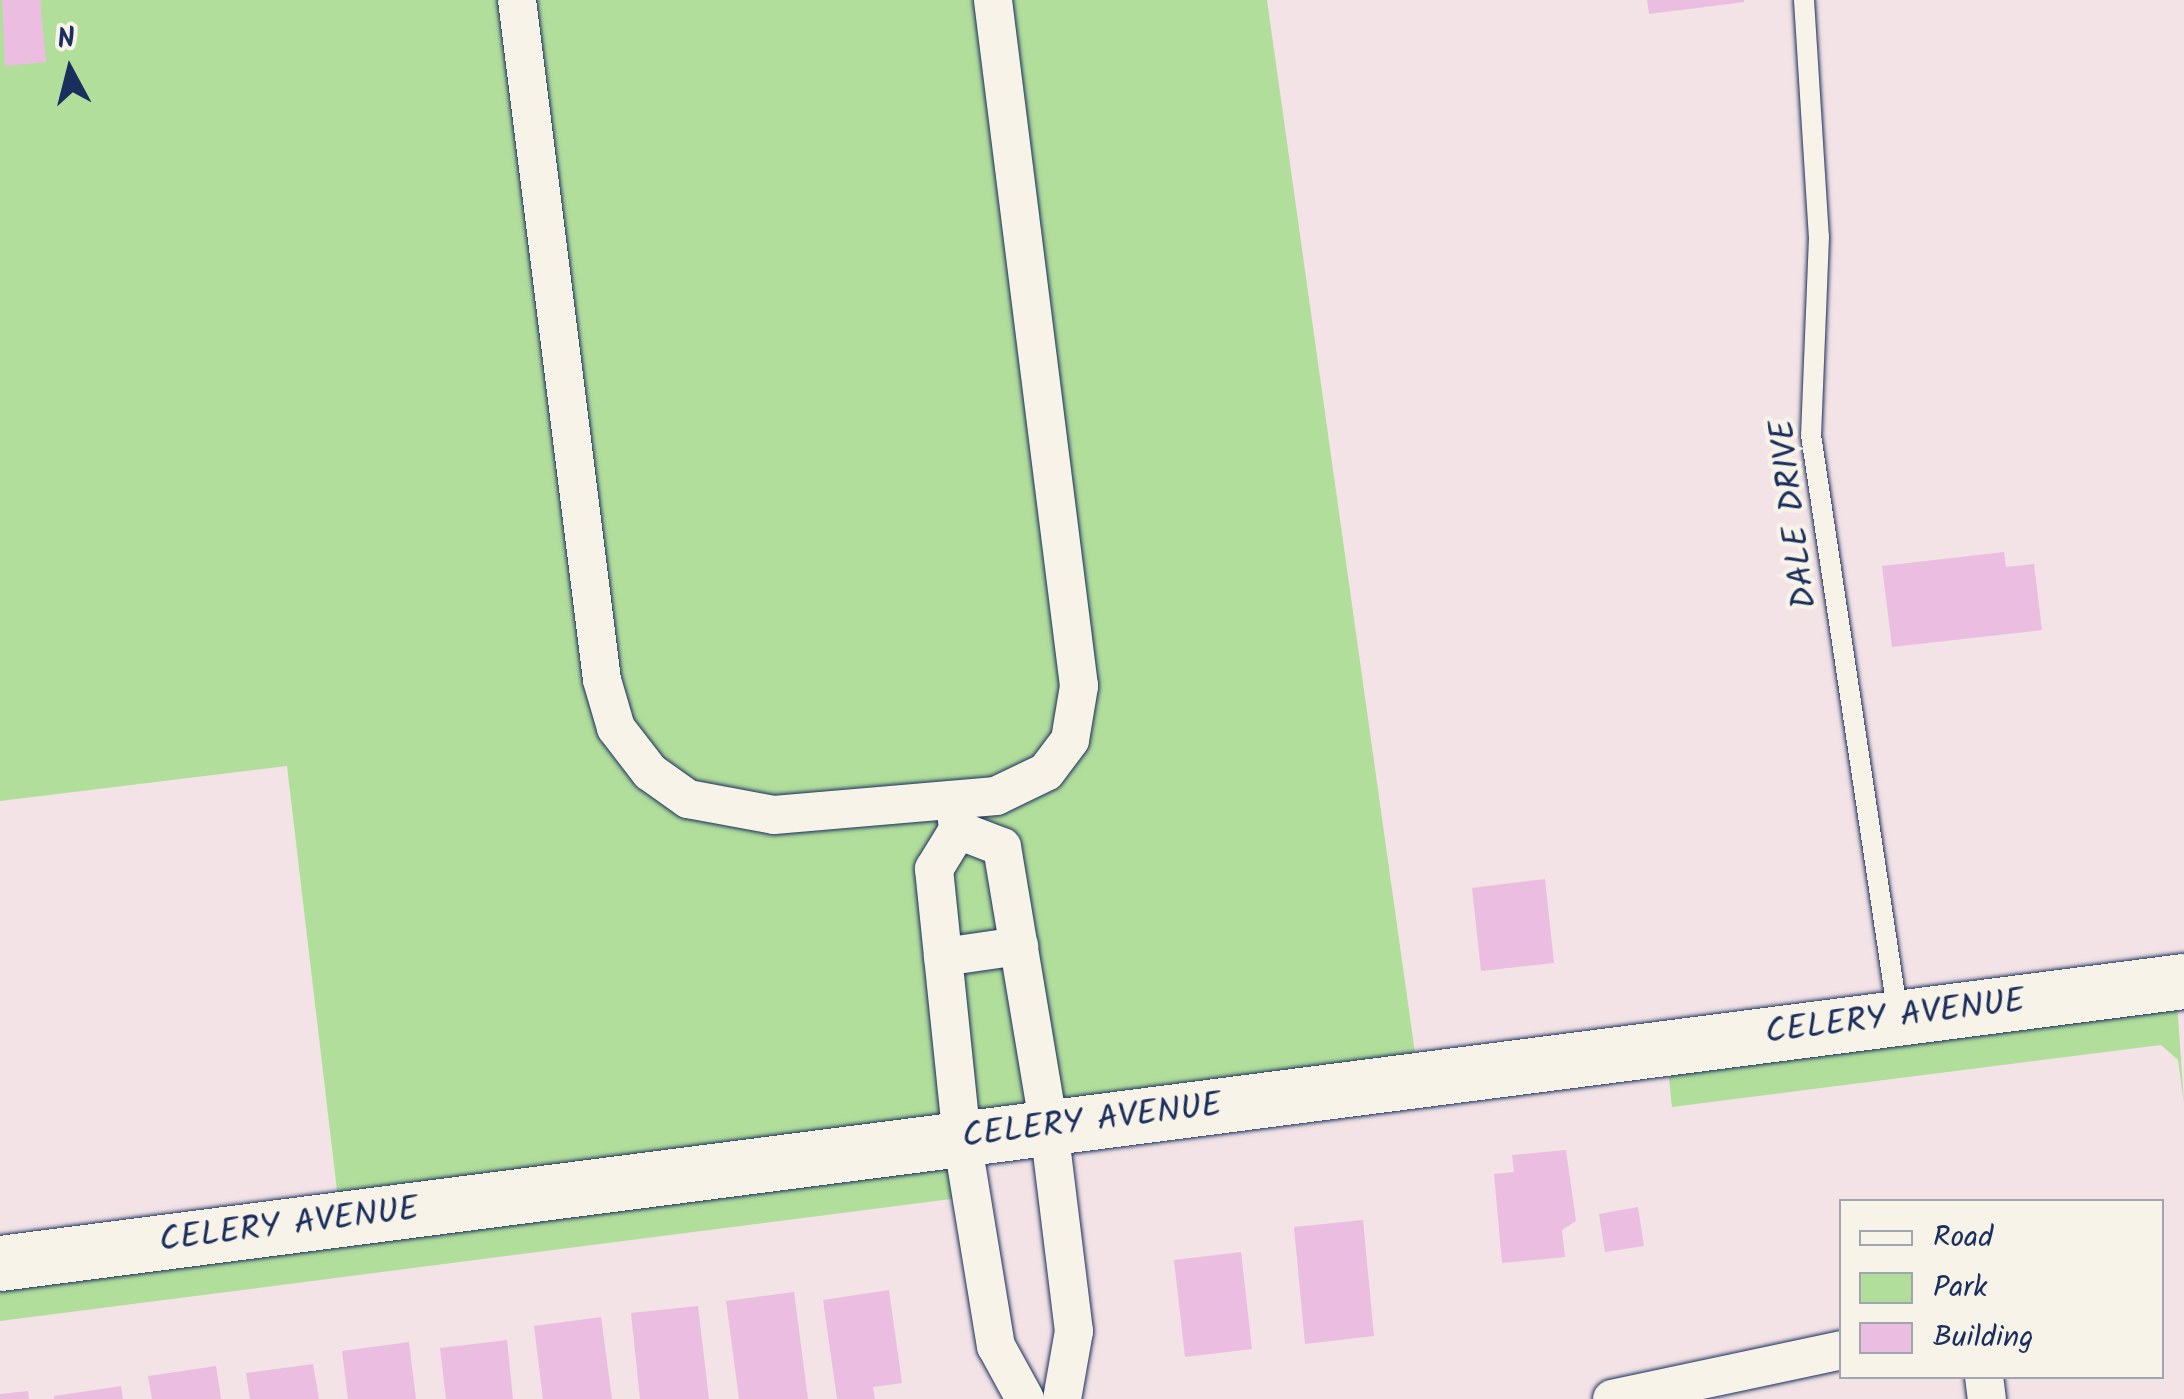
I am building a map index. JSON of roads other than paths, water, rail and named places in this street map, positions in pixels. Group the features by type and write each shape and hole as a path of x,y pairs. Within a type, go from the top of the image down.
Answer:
{"main road":[{"name":"CELERY AVENUE","path":"0,1263 2184,981"}],"street":[{"path":"517,0 602,680 616,728 650,772 688,799 774,816 956,817 1046,772 1070,740 1079,686 993,0"},
{"path":"956,817 1002,846 1049,1128 1074,1331 1062,1399"},
{"path":"956,817 934,869 962,1139 996,1346 1025,1399"},
{"path":"944,956 1019,946"},
{"path":"1612,1399 1839,1351"}],"lane":[{"name":"DALE DRIVE","path":"1804,0 1819,237 1811,435 1898,1018"}]}
